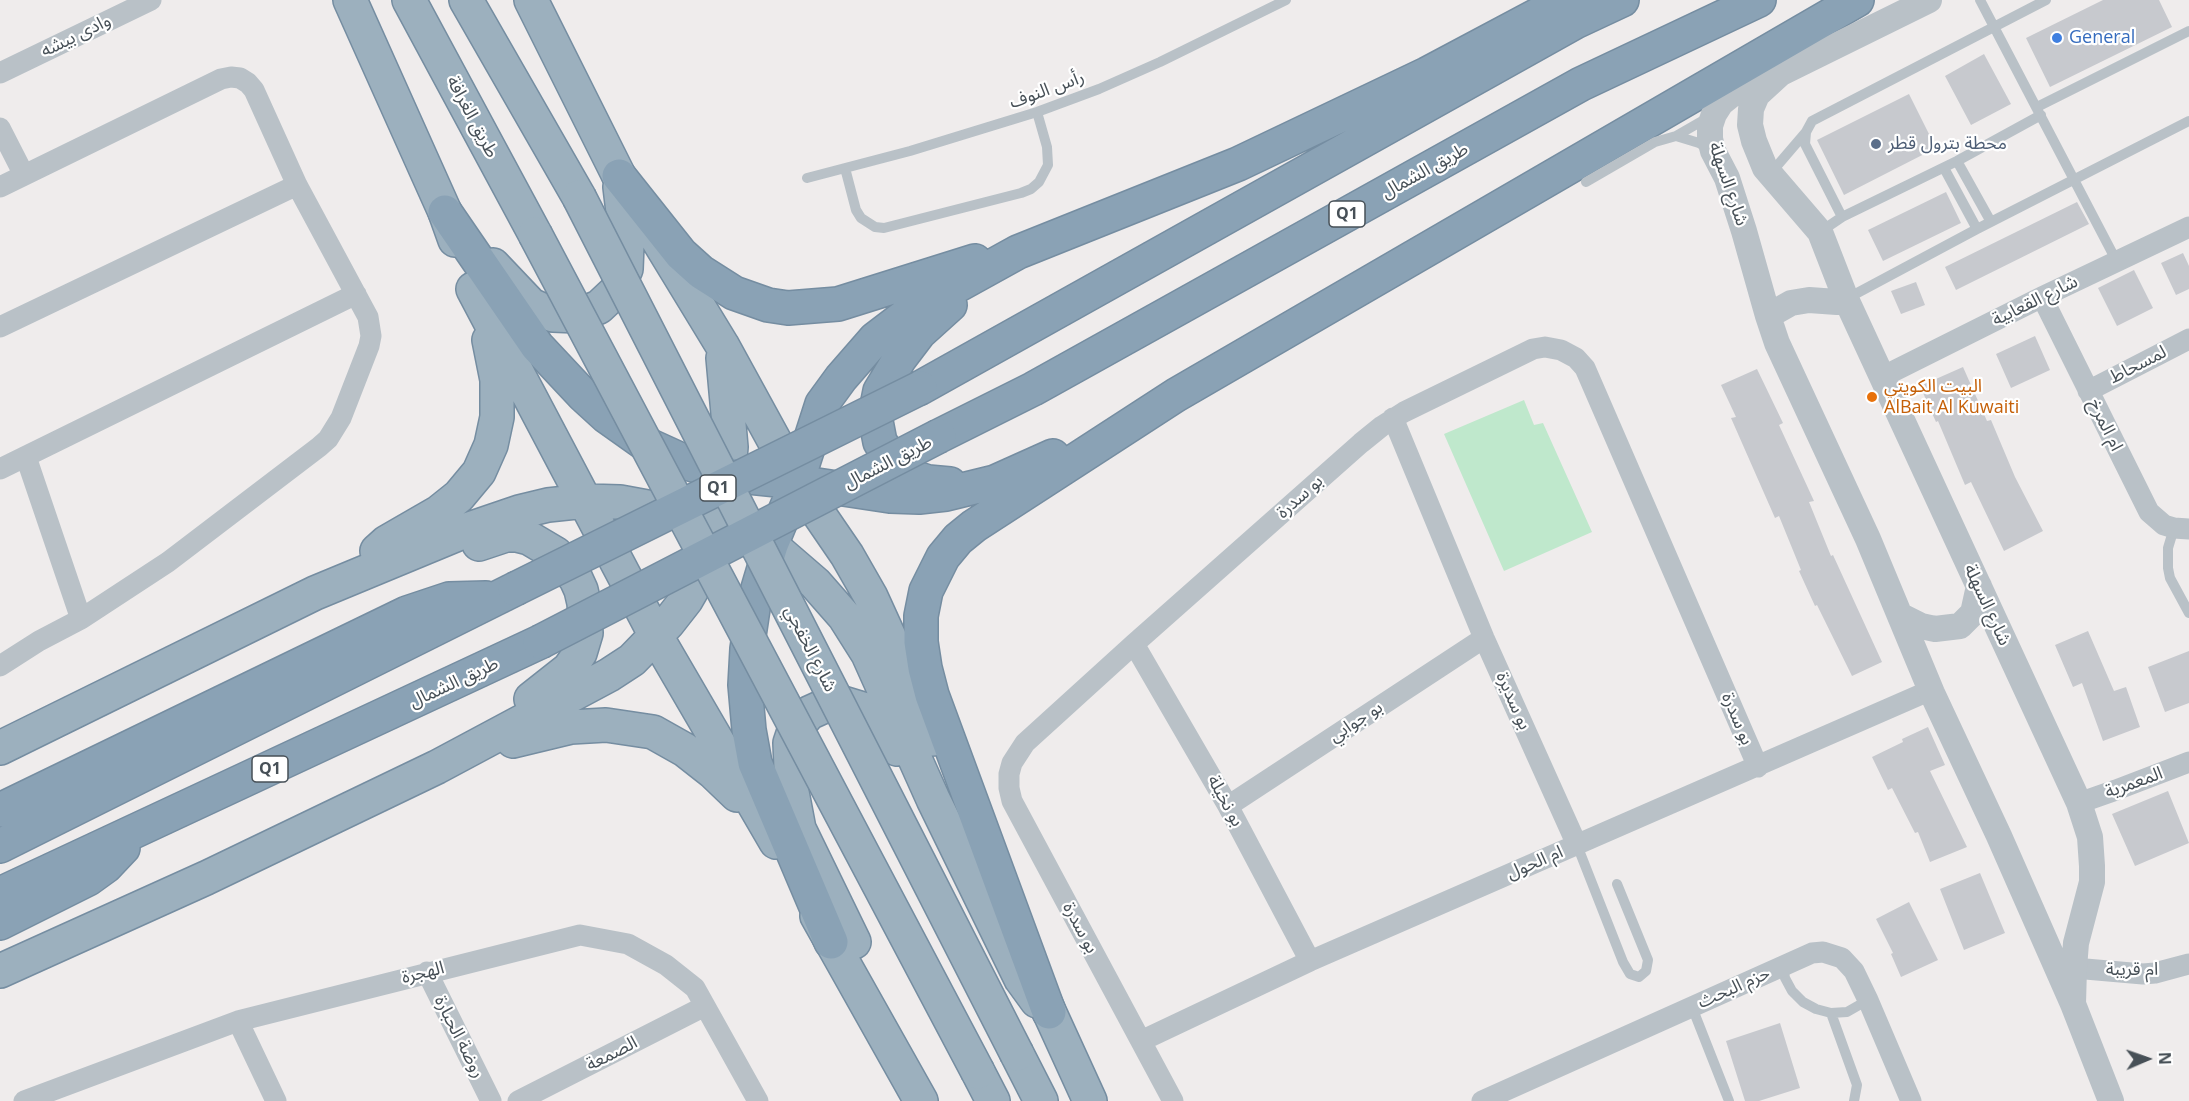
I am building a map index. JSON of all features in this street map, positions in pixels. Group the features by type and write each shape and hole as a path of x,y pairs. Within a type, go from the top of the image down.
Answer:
{"highway":[{"path":"350,0 445,212 473,289 490,343 497,380 498,417 489,451 479,472 459,496 439,512 387,542 350,577"},
{"name":"طريق الغرافة","path":"409,0 993,1101"},
{"name":"شارع الخفجي","path":"466,0 579,197 1041,1101"},
{"path":"531,0 619,176 722,345 797,482 847,555 871,597 1049,1012 1090,1101"},
{"path":"831,942 755,763 745,685 754,602 771,545 797,482 822,404 858,357 891,326 913,310 1018,252 1238,164 1427,74 1566,0"},
{"name":"Q1","path":"0,846 920,388 1575,22 1622,0"},
{"name":"طريق الشمال","path":"0,894 540,642 1034,389 1581,84 1759,0"},
{"path":"1049,1012 932,695 925,668 921,642 921,616 926,591 943,557 975,526 1176,396 1857,0"},
{"path":"445,212 531,305 553,315 577,316 599,307 616,291 626,269 627,245 619,176"},
{"path":"619,176 681,254 701,272 734,293 778,307 838,304 949,267 1018,252"},
{"path":"445,212 537,346 583,395 606,416 644,443 690,464 729,475 797,482 890,496 920,497 946,494 996,482 1176,396"},
{"path":"996,482 941,484 928,482 904,472 894,464 880,442 876,430 876,410 880,391 886,379 919,333 1018,252"},
{"path":"473,289 656,636 768,826 920,1099"},
{"path":"0,971 206,878 437,766 609,675 632,660 686,600 705,567 721,525 731,447 722,345"},
{"path":"0,748 350,577 472,528 519,512 586,501 649,506 721,525 771,545 815,583 844,616 868,654 933,799 1021,979 1032,996 1049,1012"},
{"path":"350,577 378,576 395,572 506,535 517,535 545,546 556,554 578,584 584,603 586,633 580,653 569,669 556,681 437,766"},
{"path":"0,810 407,613 449,599 506,594"},
{"path":"920,1099 866,966 799,829 792,792 789,755 794,731 809,712 831,703 843,702 866,710 875,718 933,799"},
{"path":"437,766 505,743 572,727 606,725 634,728 653,732 686,750 713,772 768,826"},
{"path":"0,923 88,879 106,866 140,830"}],"street":[{"name":"وادى بيشه","path":"0,73 151,0"},
{"path":"1714,114 1721,103 1731,95 1764,77 1781,74 1929,0"},
{"name":"شارع السهلة","path":"1781,74 1757,95 1751,109 1750,125 1754,141 1770,174 1820,232 1846,299 2079,802 2090,837 2092,882 2076,943 2073,1004"},
{"path":"0,666 81,619 168,562 328,439 340,418 369,346 370,326 356,294 297,185 254,90 240,78 221,79 1,185"},
{"name":"شارع السهلة","path":"1714,114 1710,126 1713,152 1727,178 1778,343 1863,529 1931,690 2000,836 2073,1004 2111,1101"},
{"path":"0,128 24,175"},
{"path":"0,327 297,185"},
{"name":"شارع القعابية","path":"1882,377 2189,227"},
{"path":"0,469 356,294"},
{"name":"ام المرخ","path":"2042,297 2148,512 2164,525 2181,529"},
{"path":"1768,316 1791,303 1809,300 1837,302 1846,299"},
{"name":"لمسحاط","path":"2088,391 2189,339"},
{"name":"بو سدرة","path":"1173,1101 1012,801 1009,774 1012,763 1025,743 1134,644 1361,443 1393,418 1533,350 1545,347 1561,350 1576,358 1585,368 1590,379 1758,767"},
{"name":"بو سديرة","path":"1393,418 1484,638 1577,845"},
{"path":"26,457 81,619"},
{"path":"1901,616 1921,626 1935,629 1960,626 1973,613 1979,586"},
{"name":"بو جوابي","path":"1228,806 1484,638"},
{"name":"بو نخيلة","path":"1134,644 1228,806 1310,961"},
{"name":"ام الحول","path":"1141,1041 1310,961 1931,690"},
{"name":"المعمرية","path":"2079,802 2189,762"},
{"name":"الهجرة","path":"24,1101 237,1021 580,935 628,944 666,965 695,988 758,1101"},
{"name":"حزم البحث","path":"1482,1101 1812,953 1834,954 1849,964 1869,1000 1911,1101"},
{"name":"ام قريبة","path":"2074,968 2143,974 2189,964"},
{"name":"روضة الحبارة","path":"426,972 491,1101"},
{"name":"الصمعة","path":"518,1101 705,1006"},
{"path":"237,1021 276,1101"}],"lane":[{"name":"رأس النوف","path":"807,178 910,151 1037,112 1099,89 1160,62 1286,0"},
{"path":"1980,0 2117,262"},
{"path":"1770,174 1806,132 1812,121 2046,0"},
{"path":"1820,232 1842,217 1957,161 2039,111 2189,31"},
{"path":"845,168 856,210 861,218 875,228 884,228 1021,193 1031,189 1039,182 1048,165 1047,147 1037,112"},
{"path":"1586,182 1655,142 1676,136 1714,114"},
{"path":"1846,299 2189,121"},
{"path":"1806,132 1805,144 1842,217"},
{"path":"1676,136 1699,143 1713,152"},
{"path":"1957,161 1991,222"},
{"path":"1944,168 1977,229"},
{"path":"2181,529 2168,548 2168,568 2170,578 2189,613"},
{"name":"بو سديرة","path":"1577,845 1623,962 1630,974 1639,977 1646,971 1648,960 1617,884"},
{"path":"1783,966 1785,978 1792,991 1816,1010 1831,1013 1847,1012 1869,1000"},
{"path":"1692,1007 1729,1101"},
{"path":"1831,1013 1857,1085 1854,1101"}],"green space":[{"path":"1524,400 1534,425 1543,423 1592,532 1504,571 1444,434"}],"building":[{"path":"2103,0 2159,0 2172,27 2050,87 2026,38"},
{"path":"1984,54 2011,104 1971,125 1945,76"},
{"name":"محطة بترول قطر","path":"1909,94 1936,148 1844,195 1817,140"},
{"path":"1946,192 1961,223 1883,261 1868,230"},
{"path":"2077,202 2089,224 1956,290 1945,267"},
{"path":"2183,253 2189,266 2189,289 2176,295 2161,263"},
{"path":"2134,270 2153,308 2117,326 2098,288"},
{"path":"1916,282 1925,305 1901,314 1891,291"},
{"path":"2035,336 2050,370 2011,388 1996,354"},
{"path":"1963,367 1987,421 1991,420 2015,477 2043,531 2004,551 1971,482 1965,485 1938,421 1936,422 1920,386"},
{"path":"1757,369 1783,423 1779,425 1814,501 1809,502 1831,556 1833,555 1882,662 1852,676 1817,605 1815,606 1799,571 1801,570 1779,516 1775,518 1731,418 1736,417 1721,385"},
{"path":"2088,631 2114,691 2126,687 2140,727 2103,741 2082,683 2073,687 2055,645"},
{"path":"2189,651 2189,703 2165,712 2148,667"},
{"path":"1928,727 1945,765 1930,771 1967,847 1930,862 1918,832 1915,833 1892,788 1888,790 1872,757"},
{"path":"2168,791 2189,843 2135,866 2112,814"},
{"path":"1980,873 2005,933 1964,950 1940,889"},
{"path":"1909,902 1938,960 1901,977 1891,954 1893,953 1876,919"},
{"path":"1780,1023 1800,1088 1759,1101 1745,1101 1726,1041"}],"place":[{"name":"General","path":"2057,38"},
{"name":"محطة بترول قطر","path":"1876,144"},
{"name":"البيت الكويتي AlBait Al Kuwaiti","path":"1872,397"}]}
